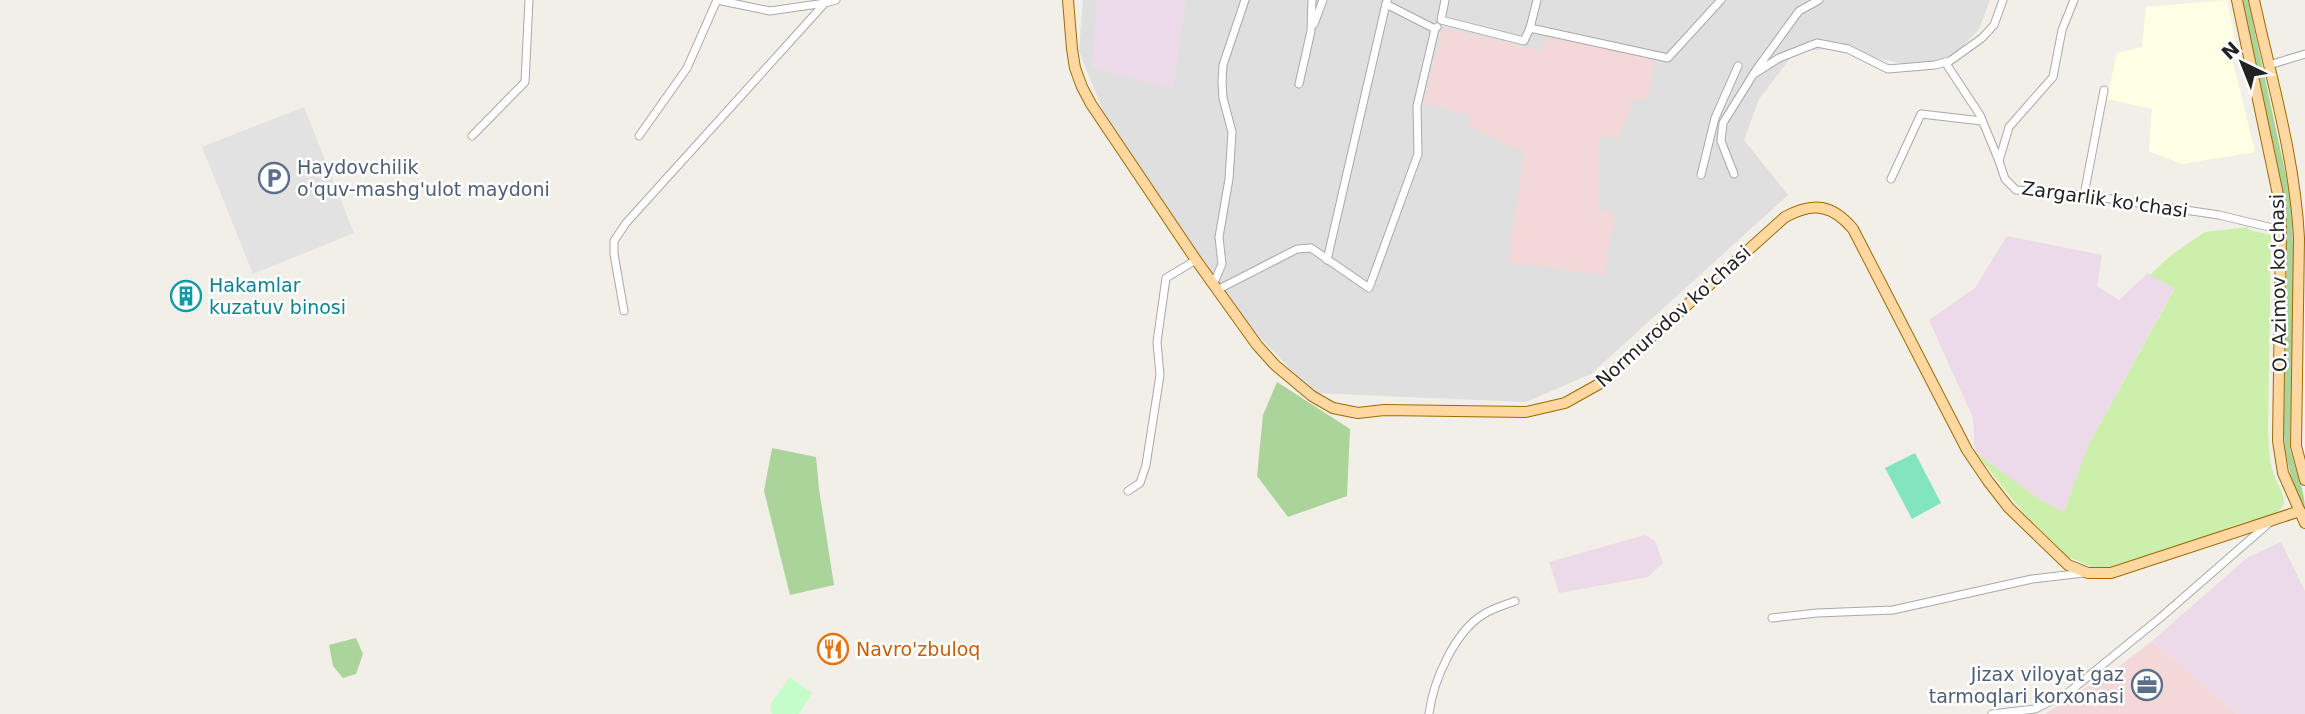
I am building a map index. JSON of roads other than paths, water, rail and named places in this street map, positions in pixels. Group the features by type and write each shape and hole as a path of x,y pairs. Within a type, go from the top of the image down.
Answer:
{"main road":[{"name":"Normurodov ko'chasi","path":"1068,0 1072,49 1082,87 1108,131 1215,287 1275,365 1312,396 1333,408 1358,413 1384,410 1502,412 1540,410 1577,398 1599,384 1785,217 1804,208 1825,208 1847,222 1858,237 1967,450 1987,481 2009,508 2067,565 2088,573"},
{"name":"O. Azimov ko'chasi","path":"2236,0 2276,179 2281,230 2278,441 2283,472 2305,523"},
{"name":"O. Azimov ko'chasi","path":"2255,0 2301,214 2302,269 2296,446 2305,480"},
{"path":"2088,573 2111,573 2300,511"}],"street":[{"path":"472,136 525,82 529,0"},
{"path":"639,136 687,68 717,0 770,10 836,0"},
{"path":"1215,287 1222,264 1219,237 1229,178 1233,132 1223,99 1223,65 1245,0"},
{"path":"1311,31 1312,0"},
{"path":"1299,84 1311,31 1323,0"},
{"path":"1215,287 1297,249 1311,248 1369,288 1418,154 1417,106 1435,29 1441,20 1445,0"},
{"path":"1441,20 1524,40 1537,0"},
{"path":"1530,28 1668,58 1721,0"},
{"path":"1734,174 1721,141 1723,123 1799,10 1819,0"},
{"path":"1754,74 1779,58 1817,43 1848,49 1888,69 1945,62 1988,32 1994,25 2003,0"},
{"name":"Zargarlik ko'chasi","path":"2074,0 2062,30 2053,77 2009,127 1999,161 2005,179 2016,190 2084,195 2219,215 2281,230"},
{"path":"624,311 614,241 626,223 825,1"},
{"path":"1326,260 1386,2 1435,29"},
{"path":"2269,65 2305,54"},
{"path":"1945,62 1982,121 1999,161"},
{"path":"1701,175 1715,118 1738,66"},
{"path":"2084,195 2104,90"},
{"path":"1891,179 1921,114 1982,121"},
{"path":"1128,491 1140,483 1146,464 1160,375 1157,342 1166,278 1196,260"},
{"path":"1992,714 2035,709 2069,692 2160,618 2272,520"},
{"path":"1772,618 1893,610 2032,579 2088,573"},
{"path":"1429,714 1443,667 1461,634 1484,614 1515,601"}],"place":[{"name":"Haydovchilik o'quv-mashg'ulot maydoni","path":"274,178"},
{"name":"Hakamlar kuzatuv binosi","path":"186,296"},
{"name":"Navro'zbuloq","path":"833,649"},
{"name":"Jizax viloyat gaz tarmoqlari korxonasi","path":"2147,685"}]}
